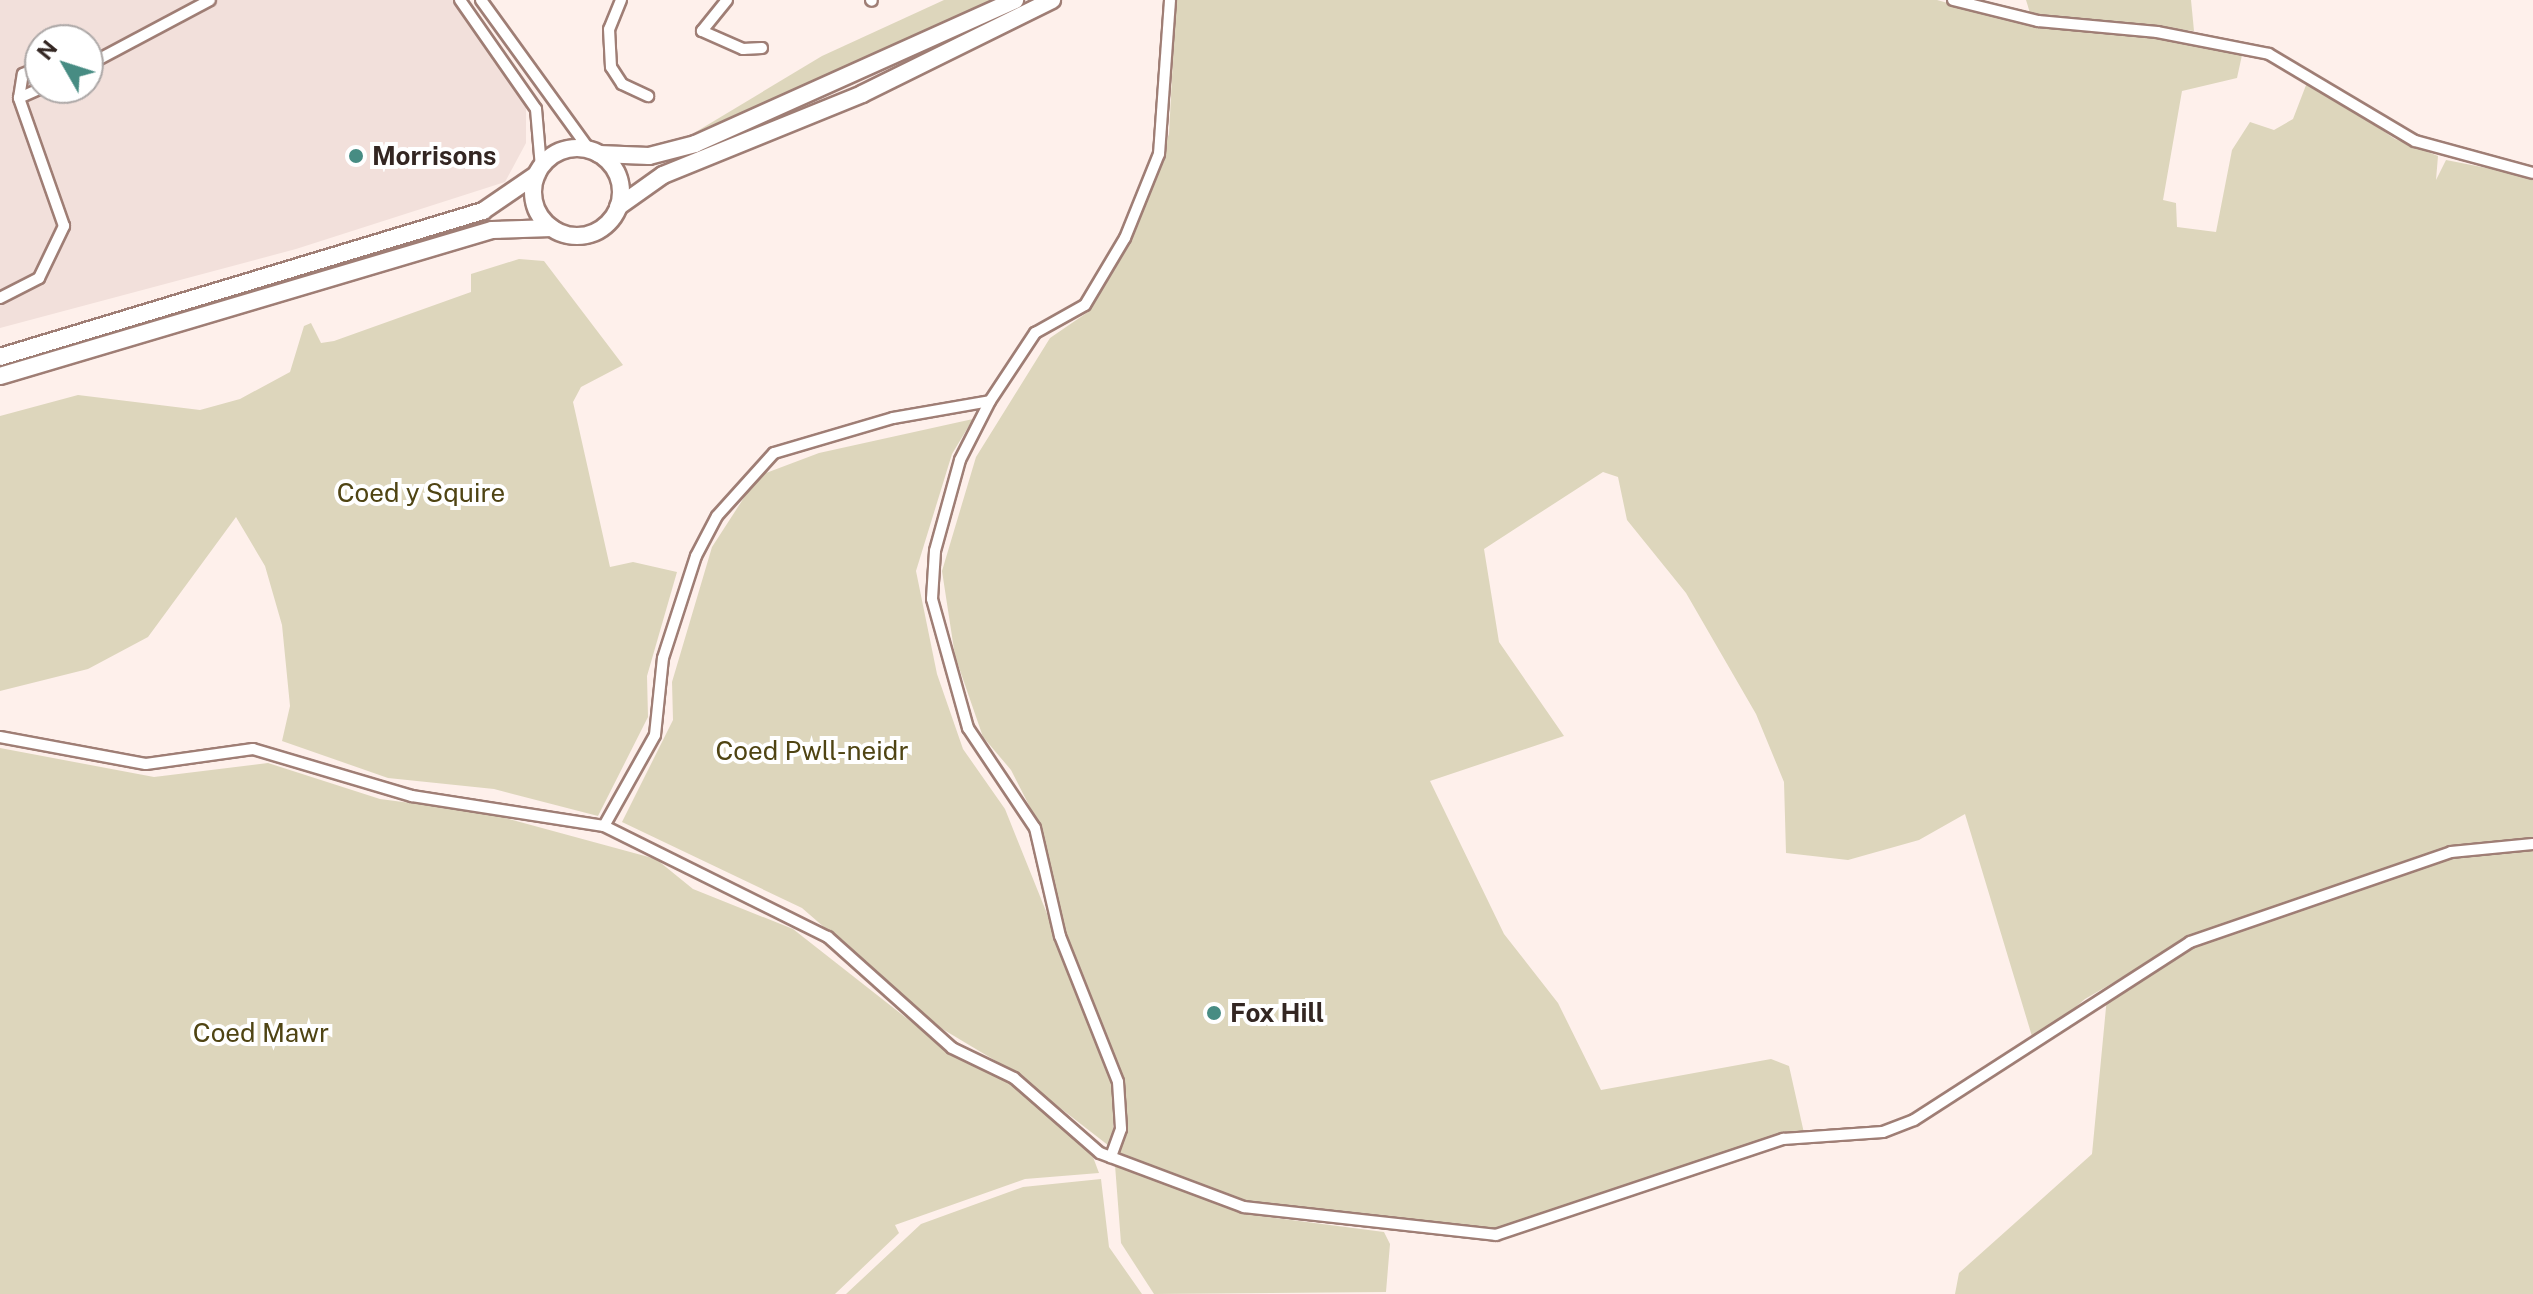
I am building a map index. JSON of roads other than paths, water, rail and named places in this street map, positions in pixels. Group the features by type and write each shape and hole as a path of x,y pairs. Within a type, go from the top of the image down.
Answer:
{"main road":[{"path":"0,357 483,211 539,171 561,151 649,156 695,144 1015,0"},
{"path":"0,376 492,230 552,228 590,234 618,207 663,175 825,110 1052,0"},
{"path":"594,152 617,173 618,207"},
{"path":"539,171 535,204 552,228"}],"street":[{"path":"104,56 210,0"},
{"path":"460,0 536,109 539,171"},
{"path":"481,0 594,152"},
{"path":"621,0 609,29 611,67 622,84 648,96"},
{"path":"727,0 702,31 743,49 762,48"},
{"path":"1111,1157 1121,1129 1118,1082 1060,936 1035,828 968,728 932,599 935,551 960,460 990,401 1035,333 1085,305 1148,183 1165,123 1162,52 1170,0"},
{"path":"1953,0 2038,21 2157,32 2269,54 2415,141 2533,173"},
{"path":"0,298 39,278 64,226 19,98 24,74"},
{"path":"19,98 24,96"},
{"path":"604,826 655,735 663,658 696,556 717,516 774,453 893,418 990,401"},
{"path":"0,737 146,764 253,749 412,796 604,826 828,937 952,1048 1014,1078 1111,1157 1244,1207 1496,1235 1783,1139 1883,1132 1914,1120 2190,942 2451,852 2533,844"}],"place":[{"name":"Morrisons","path":"356,156"},
{"name":"Fox Hill","path":"1214,1013"}],"park label":[{"name":"Coed y Squire","path":"421,493"},
{"name":"Coed Pwll-neidr","path":"812,751"},
{"name":"Coed Mawr","path":"261,1033"}]}
